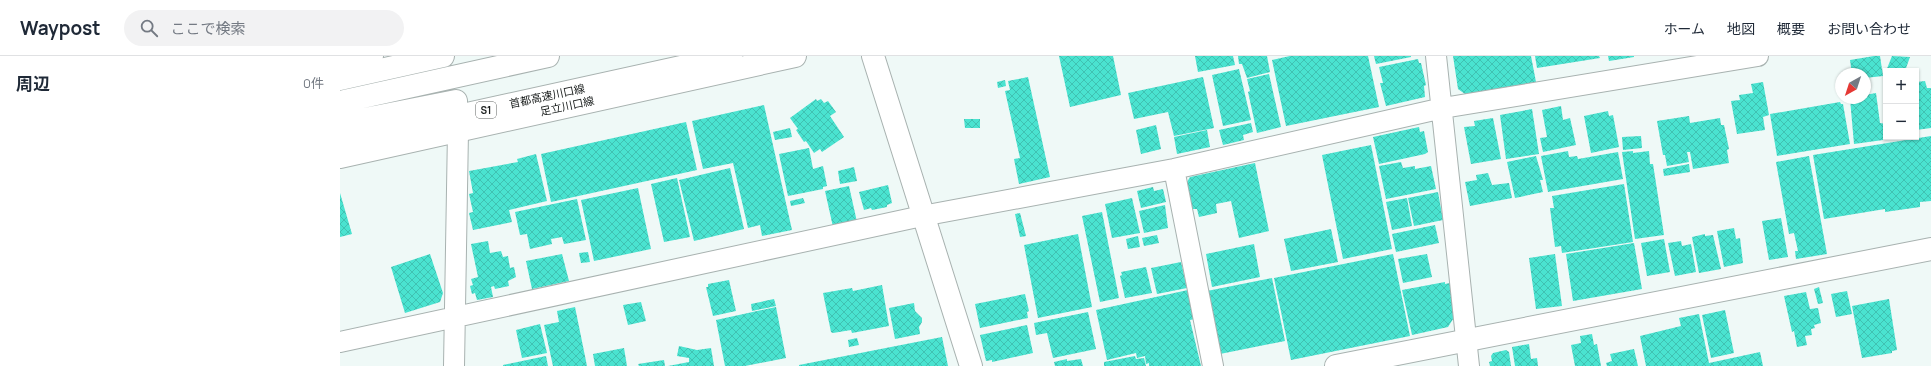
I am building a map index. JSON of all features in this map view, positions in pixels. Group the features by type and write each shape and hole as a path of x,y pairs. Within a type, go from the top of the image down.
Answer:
{"main road":[{"path":"340,63 372,56"},
{"path":"340,78 443,56"},
{"path":"340,102 548,56"},
{"name":"首都高速川口線","path":"340,142 731,56"},
{"name":"足立川口線","path":"340,157 794,56"},
{"path":"873,56 970,366"},
{"name":"S1","path":"340,124 514,90 631,78"},
{"path":"1336,366 1465,339 1931,249"}],"street":[{"path":"1436,56 1469,366"},
{"path":"340,342 922,216 1174,169 1442,108 1758,56"},
{"path":"454,366 458,131"},
{"path":"1174,169 1213,366"}],"building":[{"path":"1059,56 1113,56 1121,95 1070,107"},
{"path":"1195,56 1233,56 1235,65 1198,72"},
{"path":"1238,56 1267,56 1270,72 1247,78 1242,64 1239,64"},
{"path":"1290,56 1368,56 1379,107 1286,126 1272,60"},
{"path":"1374,56 1411,56 1411,57 1376,64"},
{"path":"1453,56 1531,56 1536,82 1465,94 1458,89"},
{"path":"1535,56 1599,56 1600,58 1537,68"},
{"path":"1608,56 1634,56 1634,57 1609,61"},
{"path":"1880,56 1883,76 1871,77 1871,68 1851,68 1850,60"},
{"path":"1892,56 1910,57 1906,68 1887,68"},
{"path":"1418,59 1419,63 1421,63 1426,85 1424,86 1425,97 1386,106 1380,83 1383,83 1379,67"},
{"path":"1239,69 1251,120 1223,126 1212,75"},
{"path":"1269,74 1281,127 1257,133 1248,92 1250,91 1247,79"},
{"path":"1028,77 1050,177 1019,184 1014,159 1020,158 1005,91 1010,90 1008,81"},
{"path":"1203,77 1214,128 1174,136 1168,112 1134,119 1128,93"},
{"path":"1005,80 1006,86 998,88 997,82"},
{"path":"1925,81 1927,88 1931,88 1931,128 1919,130 1919,104 1919,82"},
{"path":"1763,82 1769,115 1763,117 1765,130 1737,134 1731,101 1740,100 1739,95 1753,93 1751,84"},
{"path":"1876,93 1880,123 1883,124 1883,140 1854,144 1850,104 1871,104 1871,94"},
{"path":"816,99 817,101 821,99 824,103 828,101 836,112 830,116 844,137 822,152 820,149 814,153 806,141 804,142 796,130 798,129 790,118"},
{"path":"1835,103 1843,104 1850,144 1777,156 1770,114"},
{"path":"764,105 792,230 762,236 760,225 748,228 733,163 703,169 692,121"},
{"path":"1561,106 1563,120 1570,118 1576,145 1543,152 1540,138 1547,137 1542,110"},
{"path":"1532,109 1539,154 1506,159 1500,115"},
{"path":"1608,111 1609,116 1613,115 1619,147 1591,153 1584,116"},
{"path":"1689,116 1690,123 1720,118 1721,125 1724,125 1729,149 1727,150 1729,163 1693,169 1690,152 1687,152 1689,162 1667,166 1665,155 1663,155 1657,121"},
{"path":"1493,118 1501,159 1471,164 1464,127 1475,126 1474,121"},
{"path":"964,119 980,119 980,128 965,128"},
{"path":"686,122 697,170 551,202 541,154"},
{"path":"1251,123 1253,132 1243,135 1244,140 1223,145 1219,130"},
{"path":"1156,125 1161,149 1141,154 1136,130"},
{"path":"1419,127 1420,132 1424,131 1428,152 1425,154 1379,164 1373,137"},
{"path":"790,128 792,137 775,140 773,132"},
{"path":"1207,130 1210,147 1177,154 1174,137"},
{"path":"1641,136 1642,148 1623,150 1622,137"},
{"path":"1931,136 1931,201 1920,202 1920,207 1885,212 1885,209 1824,219 1813,155 1906,140 1919,140 1919,138"},
{"path":"1371,145 1392,249 1343,259 1322,155"},
{"path":"809,148 813,169 823,166 827,186 823,187 823,189 788,196 779,154"},
{"path":"1568,151 1569,157 1577,156 1578,159 1618,152 1623,179 1548,192 1541,156"},
{"path":"1633,151 1633,153 1649,151 1650,164 1653,164 1664,235 1635,239 1622,152"},
{"path":"536,154 547,201 509,210 512,222 473,230 469,213 473,212 469,194 473,193 469,171 518,162 517,159"},
{"path":"1536,156 1543,180 1540,180 1543,192 1515,198 1507,162"},
{"path":"1809,156 1827,254 1796,259 1795,251 1798,251 1794,233 1789,234 1776,162"},
{"path":"1401,162 1403,168 1415,166 1415,169 1431,166 1436,189 1386,199 1379,166"},
{"path":"1255,163 1269,231 1239,238 1231,201 1216,204 1217,213 1199,217 1197,209 1192,209 1187,182 1190,177"},
{"path":"1689,164 1690,172 1664,176 1663,169"},
{"path":"854,167 857,181 840,184 838,171"},
{"path":"730,168 744,229 694,241 679,180"},
{"path":"1488,173 1492,185 1509,183 1512,198 1470,206 1465,182 1477,180 1476,175"},
{"path":"677,178 690,237 664,242 651,184"},
{"path":"1624,184 1633,242 1562,253 1561,246 1555,247 1550,208 1554,208 1552,196"},
{"path":"888,185 892,203 887,205 887,207 864,210 859,192"},
{"path":"849,186 857,222 833,227 825,191"},
{"path":"1153,187 1154,191 1163,189 1166,202 1141,208 1137,191"},
{"path":"638,188 651,249 594,261 581,200"},
{"path":"1438,192 1443,220 1414,226 1408,198"},
{"path":"340,193 352,234 340,237"},
{"path":"803,198 805,203 791,206 790,201"},
{"path":"1132,198 1140,233 1112,238 1105,204"},
{"path":"1407,198 1412,226 1392,230 1386,202"},
{"path":"577,199 586,240 564,244 562,237 551,239 552,244 530,249 527,234 520,235 515,212"},
{"path":"1165,205 1168,228 1144,233 1139,211"},
{"path":"1102,212 1119,298 1100,302 1082,216"},
{"path":"1020,213 1026,236 1020,237 1015,214"},
{"path":"1781,218 1788,257 1769,260 1762,221"},
{"path":"1435,225 1439,243 1396,252 1392,234"},
{"path":"1734,228 1736,239 1740,238 1743,263 1724,267 1717,231"},
{"path":"1331,229 1338,262 1291,271 1284,239"},
{"path":"1078,234 1092,307 1038,318 1024,245"},
{"path":"1705,234 1705,236 1713,235 1721,269 1699,273 1692,237"},
{"path":"1157,235 1159,243 1144,246 1142,238"},
{"path":"1138,236 1140,247 1128,249 1126,239"},
{"path":"1664,239 1670,272 1647,276 1641,243"},
{"path":"488,241 490,253 501,251 503,257 508,256 510,268 514,267 516,277 508,281 509,286 495,289 494,286 491,287 493,297 477,300 475,293 472,294 470,286 473,285 471,279 478,277 471,244"},
{"path":"1681,241 1682,246 1691,244 1696,272 1675,276 1668,243"},
{"path":"1634,243 1642,289 1573,301 1566,254"},
{"path":"1254,244 1260,277 1212,287 1206,254"},
{"path":"588,252 590,262 581,263 579,253"},
{"path":"430,254 443,293 440,302 405,313 391,267"},
{"path":"562,254 569,281 532,289 526,261"},
{"path":"1393,254 1410,336 1291,360 1274,278"},
{"path":"1427,254 1432,277 1403,283 1398,259"},
{"path":"1555,254 1562,306 1536,309 1529,258"},
{"path":"1181,262 1187,288 1157,294 1151,268"},
{"path":"1146,267 1152,293 1125,298 1120,276 1122,275 1121,272"},
{"path":"1272,278 1285,341 1220,354 1207,291"},
{"path":"729,280 736,311 713,316 706,287 708,287 708,284"},
{"path":"1445,282 1445,284 1450,283 1455,316 1448,327 1412,335 1402,290"},
{"path":"882,285 889,326 852,333 851,330 831,332 823,293 852,288 853,291"},
{"path":"1819,287 1823,303 1818,304 1814,289"},
{"path":"1188,290 1195,319 1190,320 1201,366 1149,366 1149,363 1146,364 1145,356 1137,358 1136,353 1107,360 1096,310"},
{"path":"1847,291 1852,314 1836,317 1831,294"},
{"path":"1806,292 1810,309 1818,308 1821,323 1814,325 1815,328 1811,329 1812,335 1805,336 1807,345 1797,347 1784,296"},
{"path":"1025,294 1029,311 1027,312 1028,318 980,328 975,304"},
{"path":"774,299 776,306 752,311 751,304"},
{"path":"1889,299 1897,350 1892,351 1892,353 1862,358 1852,306"},
{"path":"641,302 646,321 628,325 623,305"},
{"path":"914,303 915,311 922,318 922,322 919,327 920,334 895,339 889,308"},
{"path":"575,307 587,366 553,366 544,325 559,322 557,311"},
{"path":"776,307 786,358 745,366 725,366 716,320"},
{"path":"1725,310 1734,353 1711,358 1702,315"},
{"path":"1088,312 1096,349 1053,358 1047,333 1036,335 1034,323"},
{"path":"1699,314 1709,363 1760,352 1763,366 1646,366 1640,336 1681,326 1679,318"},
{"path":"540,324 547,353 522,358 516,330"},
{"path":"1027,325 1033,353 992,362 992,360 986,361 980,335"},
{"path":"1592,334 1594,345 1597,344 1601,366 1575,366 1571,345 1581,343 1580,336"},
{"path":"942,337 948,366 799,366 799,365"},
{"path":"857,338 859,345 849,347 848,340"},
{"path":"1529,344 1531,359 1537,358 1538,366 1515,366 1512,347"},
{"path":"679,346 697,350 711,348 714,366 668,366 689,362 689,358 677,356"},
{"path":"624,348 627,366 595,366 593,354"},
{"path":"1634,349 1638,366 1607,366 1606,363 1612,361 1610,354"},
{"path":"1506,350 1509,352 1511,366 1490,366 1489,362 1492,361 1491,356 1493,353"},
{"path":"546,356 548,366 503,366 503,365"},
{"path":"1135,356 1136,359 1144,358 1146,366 1104,366 1104,362"},
{"path":"1067,359 1067,361 1081,359 1083,366 1055,366 1054,362"},
{"path":"664,360 665,366 639,366 638,364"}]}
